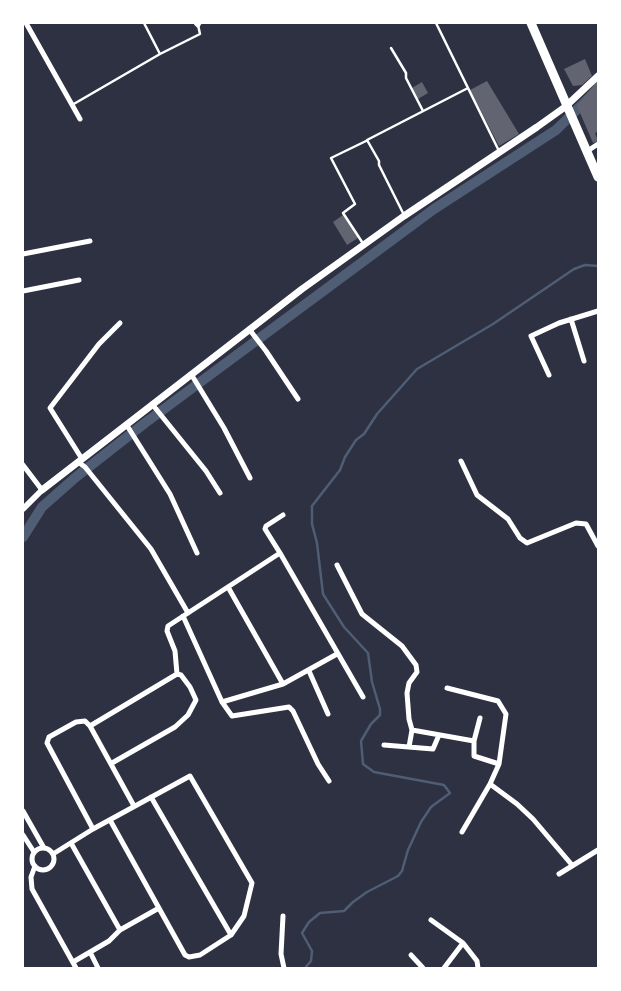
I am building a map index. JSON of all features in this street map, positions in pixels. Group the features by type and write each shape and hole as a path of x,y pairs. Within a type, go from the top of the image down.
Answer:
{"highway":[{"path":"531,23 598,177"}],"main road":[{"path":"42,490 83,465 130,430 153,406 193,377 249,329 404,216 567,110 598,76"}],"street":[{"path":"26,23 80,119"},
{"path":"586,152 598,144"},
{"path":"23,254 90,241"},
{"path":"23,291 79,280"},
{"path":"549,375 531,336 598,311"},
{"path":"571,319 584,361"},
{"path":"120,323 99,344 50,408 83,465 151,549 186,615 222,702 232,716 289,707 329,781"},
{"path":"249,329 298,399"},
{"path":"193,377 250,478"},
{"path":"153,406 206,471 220,493"},
{"path":"130,430 170,494 197,553"},
{"path":"461,461 477,495 508,519 520,538 527,542 576,523 586,524 598,546"},
{"path":"23,465 42,490 23,509"},
{"path":"283,515 265,529 363,697"},
{"path":"177,674 175,651 167,631 168,626 280,553"},
{"path":"337,565 362,614 402,646 416,665 417,672 409,683 407,693 412,730 409,747"},
{"path":"228,587 283,684"},
{"path":"222,702 283,684 337,654"},
{"path":"309,671 328,714"},
{"path":"90,726 177,674"},
{"path":"112,763 175,727 188,715 196,699 181,675 177,674"},
{"path":"447,688 498,701 506,713 499,764 462,832"},
{"path":"480,718 473,752 476,758 499,764"},
{"path":"93,829 47,743 49,737 76,722 85,721 112,763 134,806"},
{"path":"412,730 474,741"},
{"path":"384,745 433,750 439,735"},
{"path":"53,854 93,829 190,776 251,883 244,916 231,935 200,955 189,957 110,820"},
{"path":"490,784 525,812 572,865"},
{"path":"151,797 231,935"},
{"path":"23,811 44,848 53,854 54,862 49,868 42,870 35,866 32,860 34,852 23,835"},
{"path":"71,844 120,930"},
{"path":"34,852 44,848"},
{"path":"559,874 598,850"},
{"path":"35,866 31,877 32,889 75,965 120,930 159,908"},
{"path":"283,916 281,954 284,968"},
{"path":"431,920 463,943 477,961 478,968"},
{"path":"444,968 463,943"},
{"path":"90,952 98,968"},
{"path":"411,956 423,968"}],"lane":[{"path":"144,23 160,54"},
{"path":"72,105 200,34 198,23"},
{"path":"436,23 499,152"},
{"path":"391,48 424,111"},
{"path":"364,245 343,213 355,204 331,159 468,88"},
{"path":"367,140 404,216"}],"building":[{"path":"585,59 592,76 582,85 573,86 564,69"},
{"path":"598,80 598,132 595,133 598,141 593,143 577,106"},
{"path":"487,81 519,134 499,146 470,90"},
{"path":"422,82 428,93 418,99 412,88"},
{"path":"343,215 358,238 347,245 333,222"}],"waterway":[{"path":"23,537 42,507 145,423 434,209 556,130 598,89"},
{"path":"305,968 311,961 312,951 302,933 309,922 320,913 344,911 367,892 398,876 421,822 431,807 450,793 444,785 374,772 363,764 361,741 380,715 380,709 372,682 368,653 344,627 323,594 312,524 312,506 340,470 356,440 364,434 377,414 417,369 493,324 574,269 585,265 598,266"}]}
